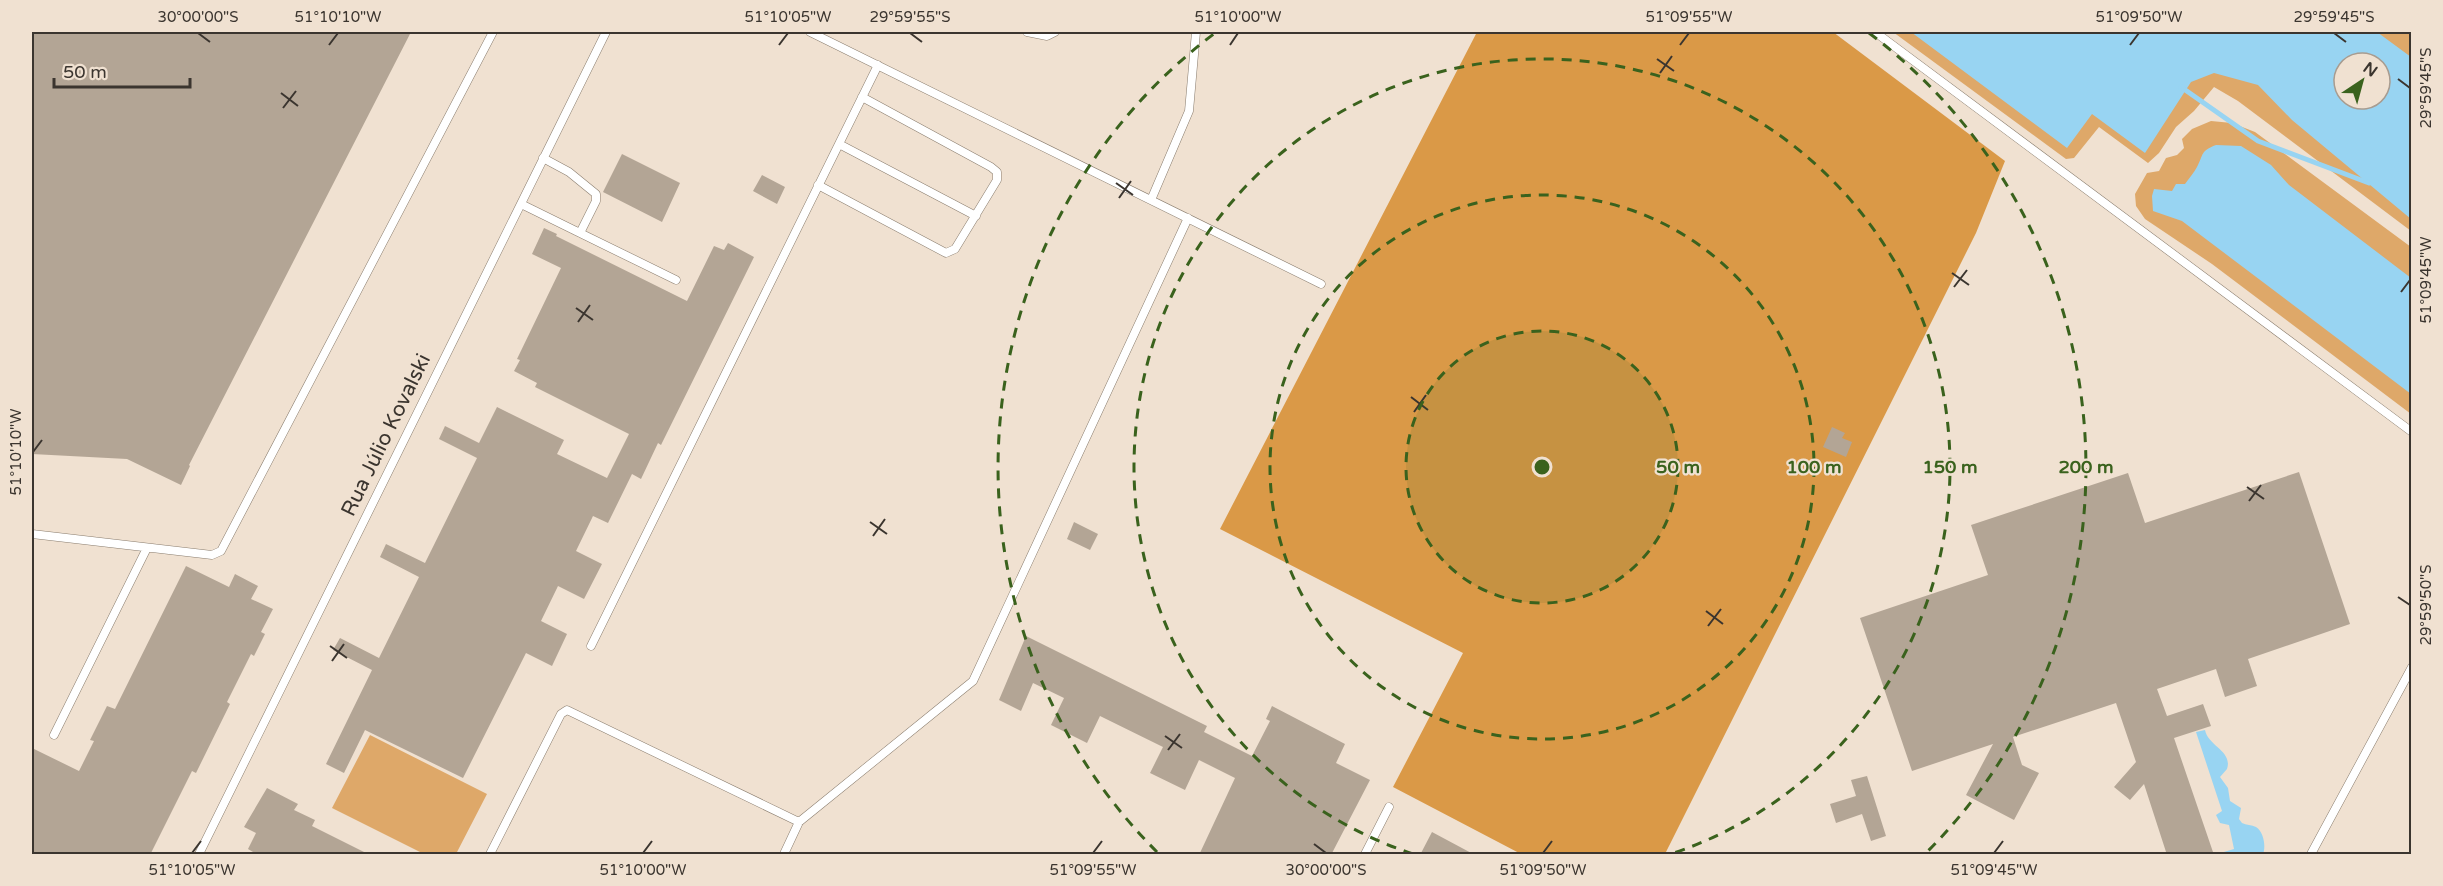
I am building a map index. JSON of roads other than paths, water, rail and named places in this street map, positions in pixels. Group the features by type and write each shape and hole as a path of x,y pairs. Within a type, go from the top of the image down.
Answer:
{"lane":[{"path":"32,534 212,555 221,551 493,32"},
{"name":"Rua Júlio Kovalski","path":"198,855 606,32"},
{"path":"810,32 1321,284"},
{"path":"1027,32 1047,36 1055,32"},
{"path":"1151,200 1189,111 1196,32"},
{"path":"1875,32 2412,432"},
{"path":"591,646 878,65"},
{"path":"818,185 946,253 955,249 997,180 995,169 862,97"},
{"path":"839,144 976,216"},
{"path":"543,158 569,172 596,194 596,201 580,233"},
{"path":"521,204 676,280"},
{"path":"784,855 799,822 973,681 1188,218"},
{"path":"54,735 147,548"},
{"path":"2311,855 2412,667"},
{"path":"490,855 561,714 567,710 799,822"},
{"path":"1365,855 1389,807"}],"water":[{"path":"1911,32 2377,32 2411,57 2411,219 2292,120 2258,85 2214,73 2191,82 2145,153 2092,114 2067,148"},
{"path":"2216,145 2241,146 2271,165 2289,185 2411,278 2411,394 2182,221 2153,211 2154,189 2172,191 2176,184 2185,184 2196,169 2203,153"},
{"path":"2205,730 2207,736 2227,758 2227,769 2220,777 2228,788 2230,801 2241,808 2239,819 2242,823 2256,827 2261,832 2264,844 2263,854 2217,854 2234,849 2229,825 2220,823 2216,815 2222,811 2196,732"}],"waterway":[{"path":"2181,87 2258,141 2369,183"}]}
